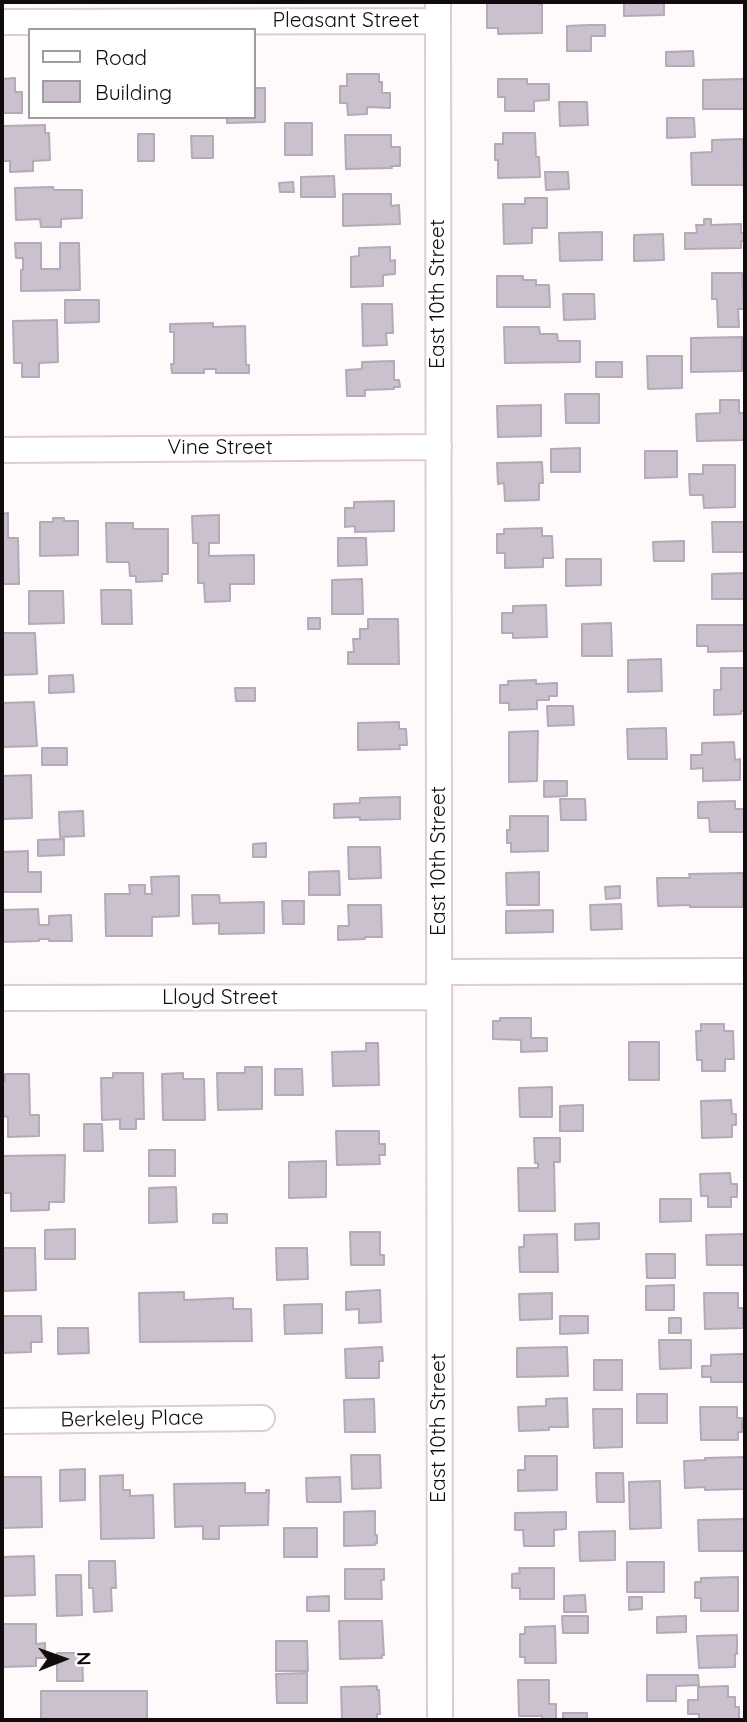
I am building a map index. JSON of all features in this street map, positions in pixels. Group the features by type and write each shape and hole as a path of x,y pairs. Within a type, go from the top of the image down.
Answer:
{"street":[{"name":"Pleasant Street","path":"2,22 438,11"},
{"name":"East 10th Street","path":"438,11 440,1720"},
{"name":"Vine Street","path":"2,450 439,447"},
{"path":"439,972 745,971"},
{"name":"Lloyd Street","path":"2,998 439,997"},
{"name":"Berkeley Place","path":"2,1421 262,1418"}],"building":[{"path":"487,2 539,2 542,4 542,33 498,34 498,28 487,28"},
{"path":"624,2 664,2 664,15 624,16"},
{"path":"605,25 605,36 591,36 591,51 567,51 567,26"},
{"path":"693,51 694,66 666,66 666,52"},
{"path":"347,74 379,74 382,93 390,93 390,108 367,107 367,114 348,115 347,103 340,103 340,86 347,86"},
{"path":"15,78 15,92 22,92 22,113 2,113 2,79"},
{"path":"498,79 527,79 527,84 549,84 549,100 534,101 534,111 505,111 505,97 498,97"},
{"path":"744,79 744,109 703,109 703,80"},
{"path":"256,88 265,88 265,122 227,123 227,119 256,119"},
{"path":"559,102 587,102 588,125 560,126"},
{"path":"667,118 694,118 695,137 667,138"},
{"path":"285,123 312,123 312,155 285,155"},
{"path":"45,125 45,133 49,133 50,160 33,161 33,171 10,172 10,161 2,161 3,126"},
{"path":"503,133 535,133 540,177 498,178 495,144 503,144"},
{"path":"138,134 154,134 154,161 138,161"},
{"path":"345,135 391,135 391,147 400,147 400,166 346,169"},
{"path":"191,136 213,136 213,158 192,158"},
{"path":"743,139 744,185 692,185 691,153 712,152 712,140"},
{"path":"545,172 568,172 569,189 546,190"},
{"path":"334,176 335,197 301,197 301,177"},
{"path":"293,182 294,192 280,192 279,183"},
{"path":"53,187 54,190 82,190 82,218 61,219 61,227 41,227 40,219 16,220 15,188"},
{"path":"343,194 391,194 391,206 399,205 400,224 343,226"},
{"path":"525,198 547,198 547,228 532,228 532,243 504,244 503,204 525,204"},
{"path":"704,219 711,219 711,225 741,224 745,241 741,241 741,248 685,249 685,233 697,233 696,225 704,225"},
{"path":"602,232 602,260 560,261 559,233"},
{"path":"663,234 664,260 634,261 634,235"},
{"path":"15,243 41,243 41,269 60,269 60,243 79,243 80,290 21,291 23,258 16,258"},
{"path":"390,247 390,261 395,260 395,274 383,275 383,286 351,287 351,257 359,256 359,248"},
{"path":"712,273 742,273 744,309 738,309 739,327 718,327 717,299 712,299"},
{"path":"497,276 523,276 523,280 536,280 536,285 549,285 550,307 497,307"},
{"path":"563,294 594,294 595,319 564,320"},
{"path":"65,300 99,300 99,322 65,323"},
{"path":"362,304 392,304 393,333 386,333 387,345 363,346"},
{"path":"57,320 58,362 39,363 39,377 22,377 22,363 14,363 13,321"},
{"path":"213,323 213,327 245,326 246,365 249,365 249,373 216,373 216,369 204,369 204,373 172,373 174,332 170,332 170,324"},
{"path":"504,327 539,327 540,334 557,334 558,341 580,341 580,362 505,363"},
{"path":"742,337 742,371 691,372 691,338"},
{"path":"647,356 682,356 682,388 648,389"},
{"path":"394,361 394,380 399,380 400,387 365,390 365,396 347,396 346,370 362,369 362,362"},
{"path":"596,362 622,362 622,377 596,377"},
{"path":"565,394 599,394 599,423 566,423"},
{"path":"720,400 739,400 739,413 745,413 745,440 697,441 696,414 720,413"},
{"path":"541,405 541,436 498,437 497,406"},
{"path":"580,448 580,472 551,472 551,449"},
{"path":"645,451 677,451 677,477 645,478"},
{"path":"542,462 543,483 539,483 539,500 505,501 504,483 498,484 497,463"},
{"path":"703,465 735,465 735,507 704,508 703,495 690,495 689,474 703,474"},
{"path":"394,501 394,531 355,532 355,526 345,527 345,508 354,508 354,502"},
{"path":"8,513 8,538 18,538 19,584 2,584 2,514"},
{"path":"219,515 219,543 209,543 209,556 254,555 254,584 230,584 230,601 205,602 204,583 198,583 198,543 193,543 192,516"},
{"path":"53,518 78,521 78,555 40,556 40,522 53,522"},
{"path":"712,522 745,522 745,552 713,552"},
{"path":"106,523 133,523 133,529 168,529 168,574 162,574 162,581 136,582 136,576 130,576 129,562 107,562"},
{"path":"542,528 542,536 552,536 553,558 543,558 543,567 505,568 505,553 497,553 497,534 504,534 504,529"},
{"path":"338,538 366,538 367,565 338,566"},
{"path":"684,541 684,561 654,561 653,542"},
{"path":"566,559 601,559 601,585 566,586"},
{"path":"745,573 745,599 712,599 712,574"},
{"path":"362,579 363,614 332,614 332,580"},
{"path":"101,590 131,590 132,624 102,624"},
{"path":"29,591 63,591 64,623 29,624"},
{"path":"546,605 547,637 513,638 513,633 502,633 502,613 513,613 513,606"},
{"path":"308,618 320,618 320,629 308,629"},
{"path":"368,619 398,619 399,664 348,664 348,652 354,652 353,639 360,639 360,629 368,629"},
{"path":"611,623 612,656 582,656 582,624"},
{"path":"697,625 745,625 745,651 708,652 708,646 697,646"},
{"path":"2,633 35,633 37,674 2,675"},
{"path":"661,659 662,691 628,692 628,660"},
{"path":"721,668 745,668 745,711 741,711 741,714 714,715 714,690 721,690"},
{"path":"73,675 74,692 49,693 49,676"},
{"path":"536,680 536,684 557,683 557,696 549,696 549,700 537,700 537,709 509,710 509,703 500,703 500,685 508,685 508,681"},
{"path":"235,688 255,688 255,701 236,701"},
{"path":"34,702 37,746 2,747 2,703"},
{"path":"547,706 573,706 574,725 548,726"},
{"path":"399,722 399,729 406,729 407,745 399,745 400,749 358,750 358,723"},
{"path":"666,728 667,759 628,759 627,729"},
{"path":"538,731 537,781 509,782 509,732"},
{"path":"734,742 735,760 740,759 740,780 703,781 703,768 691,769 691,755 702,755 702,743"},
{"path":"42,748 67,748 67,765 42,765"},
{"path":"31,775 32,818 2,819 2,776"},
{"path":"544,781 567,781 567,796 544,797"},
{"path":"400,797 400,819 334,818 334,804 360,803 360,798"},
{"path":"560,799 585,799 586,820 561,820"},
{"path":"735,801 735,809 745,809 745,832 710,832 709,818 698,818 698,802"},
{"path":"83,811 84,836 60,837 59,812"},
{"path":"510,816 548,816 548,851 511,852 511,843 507,843"},
{"path":"64,839 64,855 38,856 38,840"},
{"path":"266,843 266,857 253,857 253,844"},
{"path":"348,847 380,847 381,878 349,879"},
{"path":"28,851 28,872 41,872 41,892 2,892 2,852"},
{"path":"339,871 340,895 309,895 309,872"},
{"path":"539,872 539,905 507,905 506,873"},
{"path":"743,873 743,907 658,906 657,878 690,878 689,874"},
{"path":"179,876 179,916 152,917 152,936 106,936 105,894 130,894 129,885 145,885 145,894 152,894 151,877"},
{"path":"620,886 620,898 606,899 605,887"},
{"path":"192,895 219,895 220,903 264,902 264,933 219,934 219,923 193,924"},
{"path":"282,901 304,901 304,924 283,924"},
{"path":"621,904 622,929 591,930 590,905"},
{"path":"348,905 381,905 382,937 338,940 338,926 349,926"},
{"path":"38,909 39,925 49,925 49,916 71,915 72,941 39,939 2,942 2,910"},
{"path":"553,910 553,932 506,933 506,911"},
{"path":"500,1018 531,1018 531,1038 547,1038 547,1051 521,1052 521,1040 493,1039 493,1021 500,1021"},
{"path":"701,1024 724,1024 724,1031 733,1031 734,1059 725,1059 725,1071 702,1071 702,1060 697,1060 696,1031 701,1031"},
{"path":"629,1042 659,1042 659,1080 629,1080"},
{"path":"366,1043 378,1043 379,1085 333,1086 332,1052 366,1051"},
{"path":"245,1067 262,1067 262,1109 218,1110 217,1073 245,1073"},
{"path":"275,1069 302,1069 303,1095 275,1095"},
{"path":"113,1073 143,1073 144,1119 136,1119 136,1129 120,1129 120,1119 102,1120 101,1078 113,1078"},
{"path":"183,1073 183,1079 204,1079 205,1120 163,1120 162,1074"},
{"path":"5,1074 29,1074 30,1115 39,1115 39,1136 8,1137 8,1117 2,1116 2,1081 5,1081"},
{"path":"552,1087 552,1117 520,1117 519,1088"},
{"path":"731,1100 732,1114 736,1114 732,1137 702,1138 701,1101"},
{"path":"583,1105 583,1131 560,1131 560,1106"},
{"path":"84,1124 102,1124 103,1151 84,1151"},
{"path":"336,1131 379,1131 379,1144 385,1144 385,1155 379,1155 380,1164 337,1165"},
{"path":"534,1138 560,1138 560,1162 554,1162 555,1211 519,1211 518,1168 538,1168 538,1163 535,1163"},
{"path":"149,1150 175,1150 175,1176 149,1176"},
{"path":"65,1155 64,1202 49,1202 49,1210 11,1211 11,1193 2,1193 2,1156"},
{"path":"326,1161 326,1197 289,1198 289,1162"},
{"path":"730,1173 731,1184 737,1184 737,1197 731,1197 731,1207 708,1207 708,1196 701,1196 700,1174"},
{"path":"176,1187 177,1222 149,1223 149,1188"},
{"path":"660,1199 691,1199 691,1221 660,1222"},
{"path":"213,1214 227,1214 227,1223 213,1223"},
{"path":"599,1223 599,1239 575,1240 575,1224"},
{"path":"75,1229 75,1259 45,1259 45,1230"},
{"path":"350,1232 380,1232 380,1255 384,1255 384,1265 351,1265"},
{"path":"557,1234 558,1272 520,1272 519,1247 524,1247 524,1235"},
{"path":"745,1234 745,1265 707,1265 706,1235"},
{"path":"2,1248 35,1248 36,1290 2,1291"},
{"path":"276,1248 307,1248 308,1279 277,1280"},
{"path":"646,1254 675,1254 675,1278 647,1278"},
{"path":"674,1285 674,1310 646,1310 646,1286"},
{"path":"380,1290 381,1322 359,1323 359,1309 346,1310 346,1292"},
{"path":"184,1292 184,1300 233,1298 233,1309 251,1309 252,1341 140,1342 139,1293"},
{"path":"552,1293 552,1319 520,1320 519,1294"},
{"path":"704,1293 738,1293 738,1308 743,1308 743,1328 705,1329"},
{"path":"322,1304 322,1333 285,1334 284,1305"},
{"path":"2,1316 41,1316 42,1342 31,1342 31,1352 2,1353"},
{"path":"560,1316 588,1316 588,1333 560,1334"},
{"path":"669,1318 681,1318 681,1333 669,1333"},
{"path":"58,1328 88,1328 89,1353 58,1354"},
{"path":"659,1340 691,1340 691,1368 660,1369"},
{"path":"382,1347 383,1361 379,1361 379,1378 346,1378 345,1349"},
{"path":"567,1347 568,1376 517,1377 517,1348"},
{"path":"745,1354 745,1382 711,1382 711,1377 702,1377 702,1366 711,1366 711,1355"},
{"path":"594,1360 622,1360 622,1390 594,1390"},
{"path":"637,1394 667,1394 667,1423 637,1423"},
{"path":"567,1398 568,1427 519,1431 518,1407 546,1406 546,1399"},
{"path":"374,1399 375,1432 345,1432 344,1400"},
{"path":"700,1407 737,1407 737,1418 742,1418 742,1432 738,1432 738,1440 701,1440"},
{"path":"593,1409 622,1409 622,1447 594,1448"},
{"path":"351,1455 380,1455 381,1488 352,1489"},
{"path":"525,1456 557,1456 557,1490 518,1491 518,1470 525,1470"},
{"path":"745,1457 745,1489 685,1488 684,1461"},
{"path":"85,1469 85,1500 60,1501 60,1470"},
{"path":"596,1473 623,1473 624,1502 597,1502"},
{"path":"123,1475 123,1490 130,1490 130,1496 153,1495 154,1538 101,1539 100,1476"},
{"path":"2,1477 41,1477 42,1527 2,1528"},
{"path":"340,1477 341,1502 307,1502 306,1478"},
{"path":"660,1481 661,1528 630,1529 629,1482"},
{"path":"245,1483 245,1493 266,1493 266,1490 269,1490 268,1525 219,1526 219,1539 203,1539 203,1526 175,1527 174,1484"},
{"path":"375,1511 377,1543 344,1546 344,1512"},
{"path":"566,1512 566,1529 554,1530 554,1546 524,1546 523,1530 515,1530 515,1513"},
{"path":"745,1519 745,1551 699,1551 698,1520"},
{"path":"284,1528 317,1528 317,1557 284,1557"},
{"path":"615,1531 615,1560 580,1561 579,1532"},
{"path":"34,1556 35,1595 2,1596 2,1557"},
{"path":"89,1561 115,1561 116,1588 111,1588 112,1611 94,1612 93,1588 89,1588"},
{"path":"627,1562 664,1562 664,1592 627,1592"},
{"path":"519,1568 554,1568 554,1599 520,1599 520,1588 512,1588 512,1574 520,1573"},
{"path":"345,1569 384,1569 384,1580 381,1580 382,1599 345,1599"},
{"path":"56,1575 81,1575 82,1615 57,1616"},
{"path":"738,1577 738,1611 701,1611 701,1598 695,1598 695,1582 701,1582 701,1578"},
{"path":"585,1595 586,1612 564,1612 564,1596"},
{"path":"329,1596 329,1611 307,1611 307,1597"},
{"path":"629,1597 642,1597 642,1609 629,1610"},
{"path":"562,1616 588,1616 588,1633 563,1633"},
{"path":"686,1616 686,1632 657,1633 657,1617"},
{"path":"339,1621 382,1621 382,1658 340,1659"},
{"path":"2,1624 36,1624 36,1644 45,1643 45,1658 36,1658 36,1666 2,1667"},
{"path":"555,1626 556,1663 525,1663 525,1657 520,1657 520,1634 525,1634 525,1627"},
{"path":"737,1635 735,1667 699,1668 697,1636"},
{"path":"276,1641 307,1641 308,1671 276,1671"},
{"path":"57,1653 82,1653 83,1681 57,1681"},
{"path":"307,1673 307,1703 277,1703 276,1674"},
{"path":"647,1675 698,1675 699,1685 676,1686 676,1701 647,1701"},
{"path":"518,1680 549,1680 549,1704 556,1704 556,1719 519,1716"},
{"path":"377,1686 380,1714 377,1714 377,1720 342,1720 341,1687"},
{"path":"728,1686 728,1697 735,1697 735,1707 739,1707 739,1720 699,1720 699,1714 688,1714 688,1700 698,1700 698,1687"},
{"path":"41,1691 147,1691 147,1720 41,1720"},
{"path":"563,1713 587,1713 587,1720 563,1720"}]}
